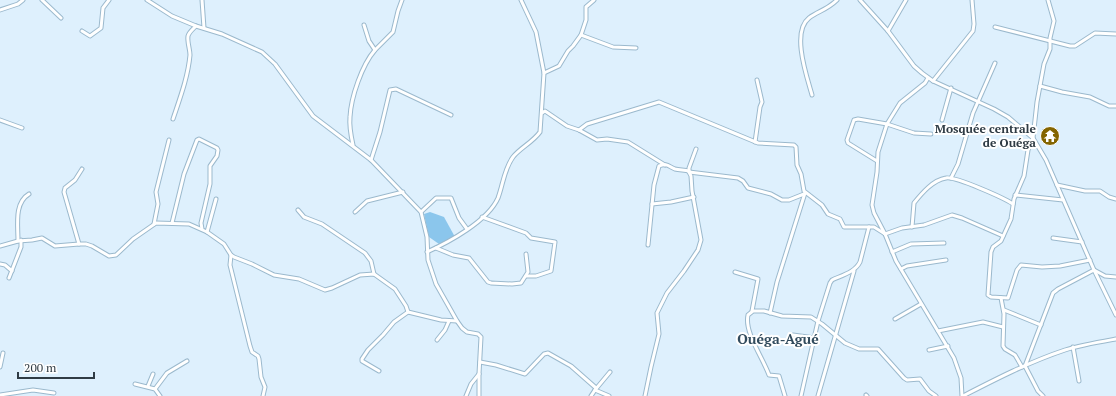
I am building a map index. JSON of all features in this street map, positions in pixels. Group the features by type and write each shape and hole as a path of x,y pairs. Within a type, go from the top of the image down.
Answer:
{"street":[{"path":"0,10 18,4 23,0"},
{"path":"42,0 61,18"},
{"path":"82,31 90,36 102,28 103,8 109,0"},
{"path":"146,0 172,16 196,26 232,37 262,52 275,64 313,116 371,160 421,212 427,232 428,260 434,278 457,321 467,332 478,334 481,337 479,396"},
{"path":"202,0 204,28"},
{"path":"353,146 350,127 350,110 363,67 375,50 393,32 402,0"},
{"path":"427,252 455,238 467,230 491,208 497,199 507,167 512,158 540,132 544,72 536,32 521,0"},
{"path":"544,72 559,66 568,50 581,35 586,20 586,8 594,0"},
{"path":"812,95 801,49 802,29 805,22 809,18 823,11 837,0"},
{"path":"860,0 888,32 914,66 928,78 1008,117 1033,138 1044,154 1094,270 1116,315"},
{"path":"888,32 906,0"},
{"path":"933,81 973,31 974,24 972,0"},
{"path":"1048,0 1054,21 1050,50 1045,59 1040,86 1033,138 1028,150 1024,176 1012,204 1012,216 1001,241 993,247 991,252 989,297 1009,297 1017,270 1021,265 1042,267 1060,266 1090,260"},
{"path":"364,25 369,41 375,50"},
{"path":"173,119 184,87 190,53 188,37 190,32 196,26"},
{"path":"995,27 1070,46 1075,46 1095,33 1116,34"},
{"path":"581,35 613,47 636,48"},
{"path":"951,178 958,164 968,124 995,63"},
{"path":"928,78 925,83 900,103 887,124 879,147 872,205 874,213 901,269 948,346 960,373 963,396 1023,367 1073,347 1116,338"},
{"path":"755,142 762,102 757,80"},
{"path":"1040,86 1062,92 1090,96 1109,106 1116,106"},
{"path":"942,120 951,88"},
{"path":"371,160 380,132 390,90 396,89 451,115"},
{"path":"579,130 587,124 659,102 755,142 762,144 795,145 797,165 804,193 822,205 828,214 840,219 844,227 876,228 885,234"},
{"path":"542,115 545,111 566,126 579,130 597,140 607,139 628,142 665,165"},
{"path":"878,161 848,143 847,140 852,124 856,119 887,124 914,133 931,134"},
{"path":"0,120 22,128"},
{"path":"172,223 184,174 197,140 199,139 217,148 218,150 217,156 210,166 210,184 201,223 202,229"},
{"path":"154,224 158,206 156,192 169,140"},
{"path":"645,396 659,334 657,313 667,293 684,271 700,246 701,240 692,191 691,176 689,172 696,149"},
{"path":"648,244 654,185 659,166 670,165 677,169 689,172 738,178 743,181 748,188 771,194 782,200 789,200 804,193"},
{"path":"79,244 64,192 65,188 75,180 82,169"},
{"path":"912,227 913,206 918,198 934,183 946,178 951,178 979,187 1007,200 1012,204"},
{"path":"1057,185 1085,191 1100,191 1109,197 1116,198"},
{"path":"355,212 367,201 403,192"},
{"path":"770,313 777,282 804,193"},
{"path":"9,278 21,248 19,204 29,194"},
{"path":"1015,195 1063,200"},
{"path":"652,204 694,197"},
{"path":"421,212 436,198 451,198 459,218 467,230"},
{"path":"207,232 216,199"},
{"path":"298,210 304,217 322,224 366,253 371,261 374,274"},
{"path":"885,234 902,228 924,225 947,216 955,215 1003,236"},
{"path":"482,217 526,233 531,238 555,242 551,271 536,276 526,276"},
{"path":"0,246 42,238 55,246 79,244 92,246 106,255 116,256 133,239 154,224 191,224 207,232 224,244 231,255 274,275 299,279 325,290 360,275 374,274 395,289 406,306 408,312"},
{"path":"818,396 854,270 860,262 869,227"},
{"path":"1053,238 1082,242"},
{"path":"892,252 910,244 944,243"},
{"path":"436,248 453,255 469,258 489,283 519,284 528,272 526,254"},
{"path":"231,255 230,265 250,346 252,352 258,356 259,360 265,388 262,396"},
{"path":"901,269 906,266 946,260"},
{"path":"0,264 5,265 12,271"},
{"path":"801,396 818,321 830,283 832,280 854,270"},
{"path":"1094,270 1105,276 1116,277"},
{"path":"1023,367 1042,325 1055,291 1094,270"},
{"path":"735,272 758,279 752,311 748,315 747,321 754,343 769,374 779,376 785,396"},
{"path":"1001,298 1004,310 1003,346 1015,355 1038,391 1043,396"},
{"path":"895,319 921,304"},
{"path":"752,311 756,310 782,316 808,317 818,321 835,334 841,341 859,349 878,349 906,380 920,379 929,391 936,396"},
{"path":"1004,310 1042,325"},
{"path":"379,371 362,361 362,359 368,350 394,322 408,312 449,321 457,321"},
{"path":"437,340 445,330 449,321"},
{"path":"938,331 983,322 1003,327"},
{"path":"793,335 815,338"},
{"path":"929,350 948,346"},
{"path":"1073,347 1079,381"},
{"path":"0,367 3,353"},
{"path":"480,362 496,365 525,374 544,354 548,353 571,366 595,389 609,396"},
{"path":"156,388 167,373 187,361"},
{"path":"591,396 595,389 610,372"},
{"path":"148,386 153,374"},
{"path":"466,396 471,384 479,374"},
{"path":"135,384 156,388 160,396"},
{"path":"0,395 33,390 54,393"},
{"path":"1036,396 1038,391"}],"shaded area":[{"path":"430,212 444,217 455,237 439,244 429,237 424,214"}],"place":[{"name":"Mosquée centrale de Ouéga","path":"1050,136"}],"district":[{"name":"Ouéga-Agué","path":"778,339"}]}
